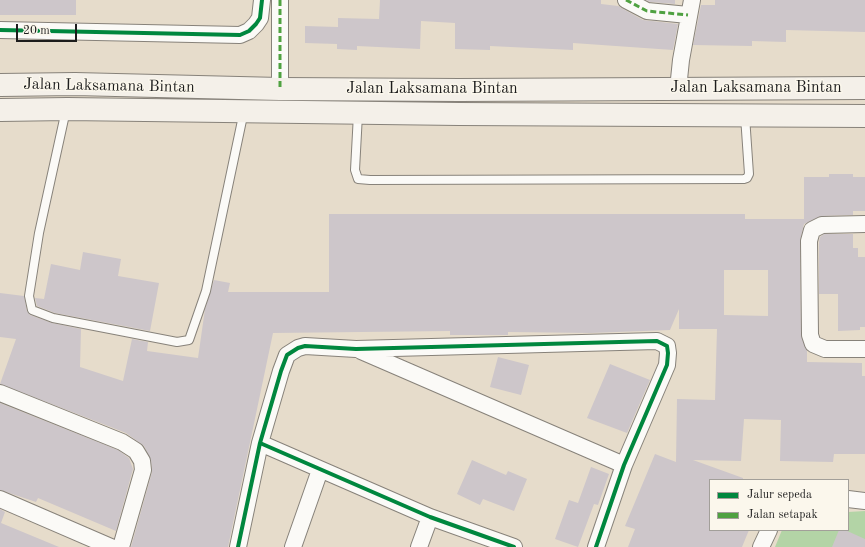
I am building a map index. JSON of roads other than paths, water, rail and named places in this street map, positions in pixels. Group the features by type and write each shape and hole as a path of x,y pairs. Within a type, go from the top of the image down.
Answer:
{"main road":[{"name":"Jalan Laksamana Bintan","path":"0,86 75,84 280,89 460,90 865,88"},
{"path":"459,114 460,90"},
{"name":"Jalan Laksamana Bintan","path":"0,110 67,109 459,114 865,116"}],"street":[{"path":"0,30 240,35 249,31 260,18 262,0"},
{"path":"280,0 280,89"},
{"path":"626,0 647,11 688,15"},
{"path":"678,89 680,60 692,0"},
{"path":"865,224 822,225 812,230 809,241 809,256 810,335 813,344 824,349 865,349"},
{"path":"238,547 260,443 287,354 298,348 305,346 356,349 657,341 667,346 667,365 624,465 596,547"},
{"path":"356,349 624,465"},
{"path":"0,393 122,442 136,451 142,461 143,470 121,547"},
{"path":"260,443 430,517 514,547"},
{"path":"293,547 320,470"},
{"path":"0,499 111,547"},
{"path":"849,499 865,501"},
{"path":"419,547 430,517"},
{"path":"761,547 769,531"}],"lane":[{"path":"67,109 39,233 30,296 32,310 53,318 177,342 189,340 206,291 245,111"},
{"path":"358,113 355,170 358,179 370,180 744,179 747,178 749,174 745,116"}]}
